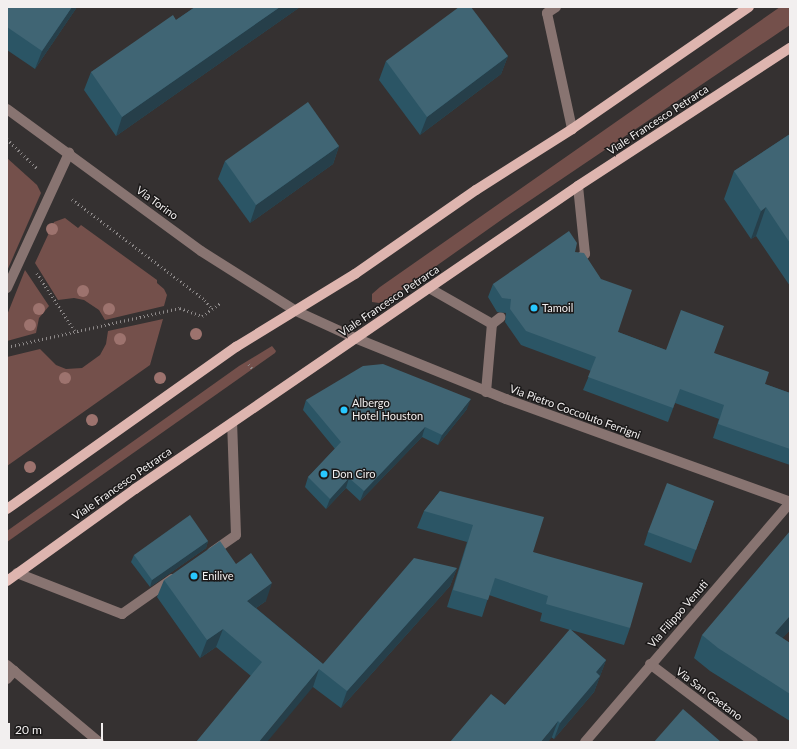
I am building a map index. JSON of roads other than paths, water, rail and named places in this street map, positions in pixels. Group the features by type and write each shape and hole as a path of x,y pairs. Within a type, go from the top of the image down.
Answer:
{"main road":[{"path":"7,509 236,347 296,312 356,274 476,190 572,129 748,7"},
{"name":"Viale Francesco Petrarca","path":"7,581 232,423 578,186 790,48"}],"street":[{"path":"556,7 547,13 572,129"},
{"name":"Via Torino","path":"7,109 207,254 296,312 355,338"},
{"path":"7,288 23,250 69,153"},
{"path":"575,262 585,254 578,186"},
{"path":"429,288 492,324"},
{"path":"486,392 492,324 501,317"},
{"name":"Via Pietro Coccoluto Ferrigni","path":"355,338 486,392 790,502"},
{"path":"204,557 236,535 232,423"},
{"name":"Via Filippo Venuti","path":"585,742 650,664 790,502"},
{"path":"17,573 122,614 179,574"},
{"name":"Via San Gaetano","path":"650,664 753,742"},
{"path":"7,679 10,668 99,742"}],"place":[{"name":"Tamoil","path":"534,308"},
{"name":"Albergo Hotel Houston","path":"344,410"},
{"name":"Don Ciro","path":"324,474"},
{"name":"Enilive","path":"194,576"}]}
